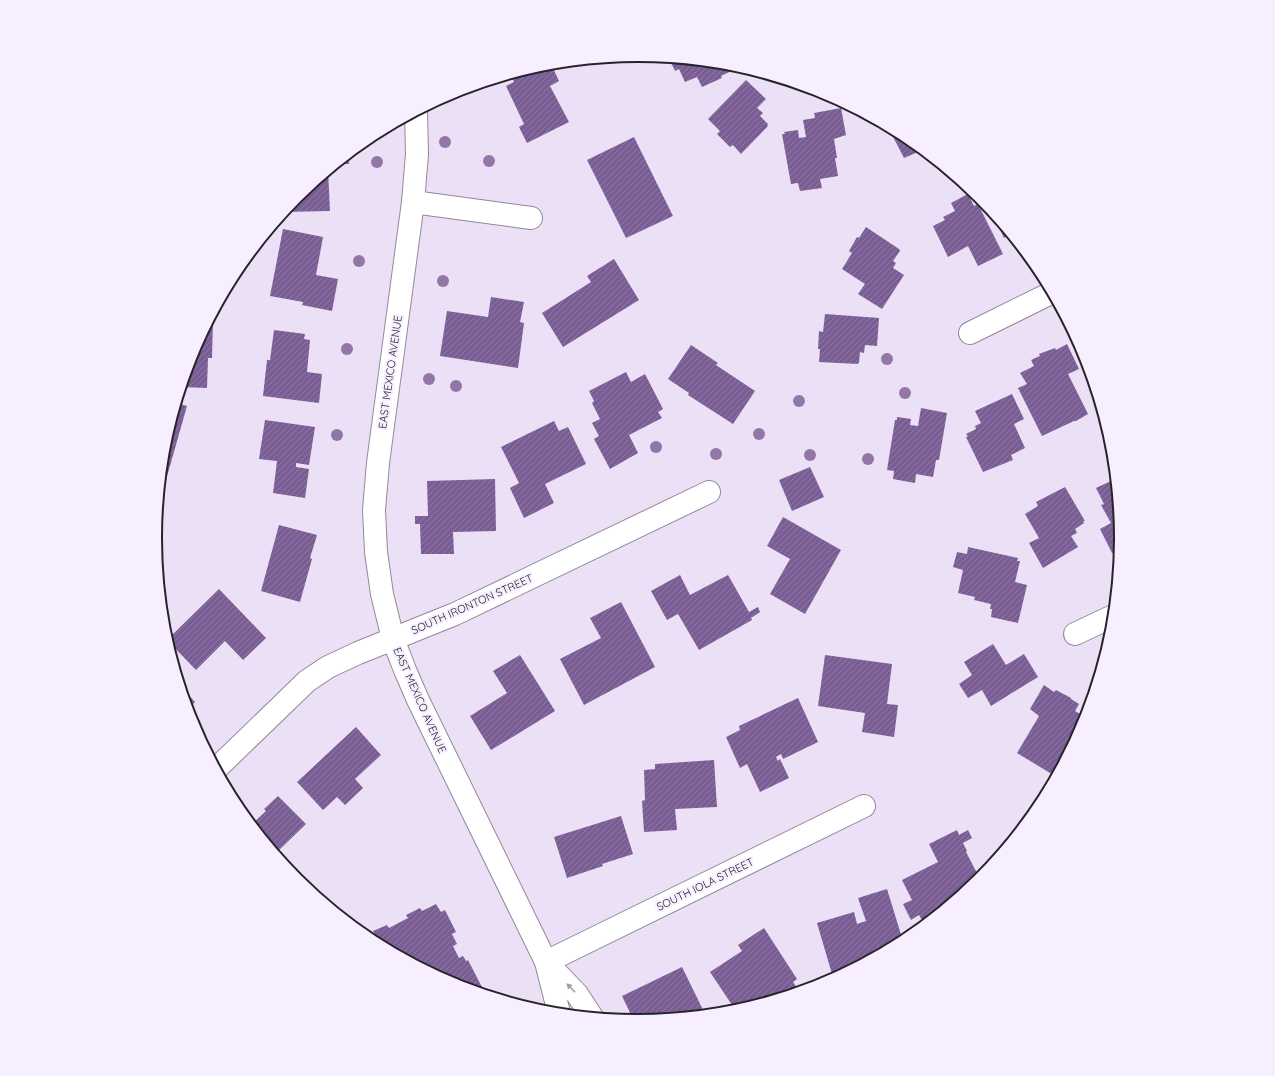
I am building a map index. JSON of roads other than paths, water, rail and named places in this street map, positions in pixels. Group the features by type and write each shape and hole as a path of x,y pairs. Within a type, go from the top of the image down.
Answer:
{"street":[{"name":"EAST MEXICO AVENUE","path":"416,117 417,154 413,202 378,463 374,510 376,552 382,594 394,639 405,670 418,700 546,962 557,1007"},
{"path":"413,202 530,218"},
{"path":"970,333 1047,295"},
{"name":"SOUTH IRONTON STREET","path":"220,766 307,681 328,667 358,653 455,614 709,492"},
{"path":"1075,634 1106,619"},
{"name":"SOUTH IOLA STREET","path":"546,962 864,806"},
{"name":"EAST MEXICO AVENUE","path":"546,962 577,994 589,1011"}]}
